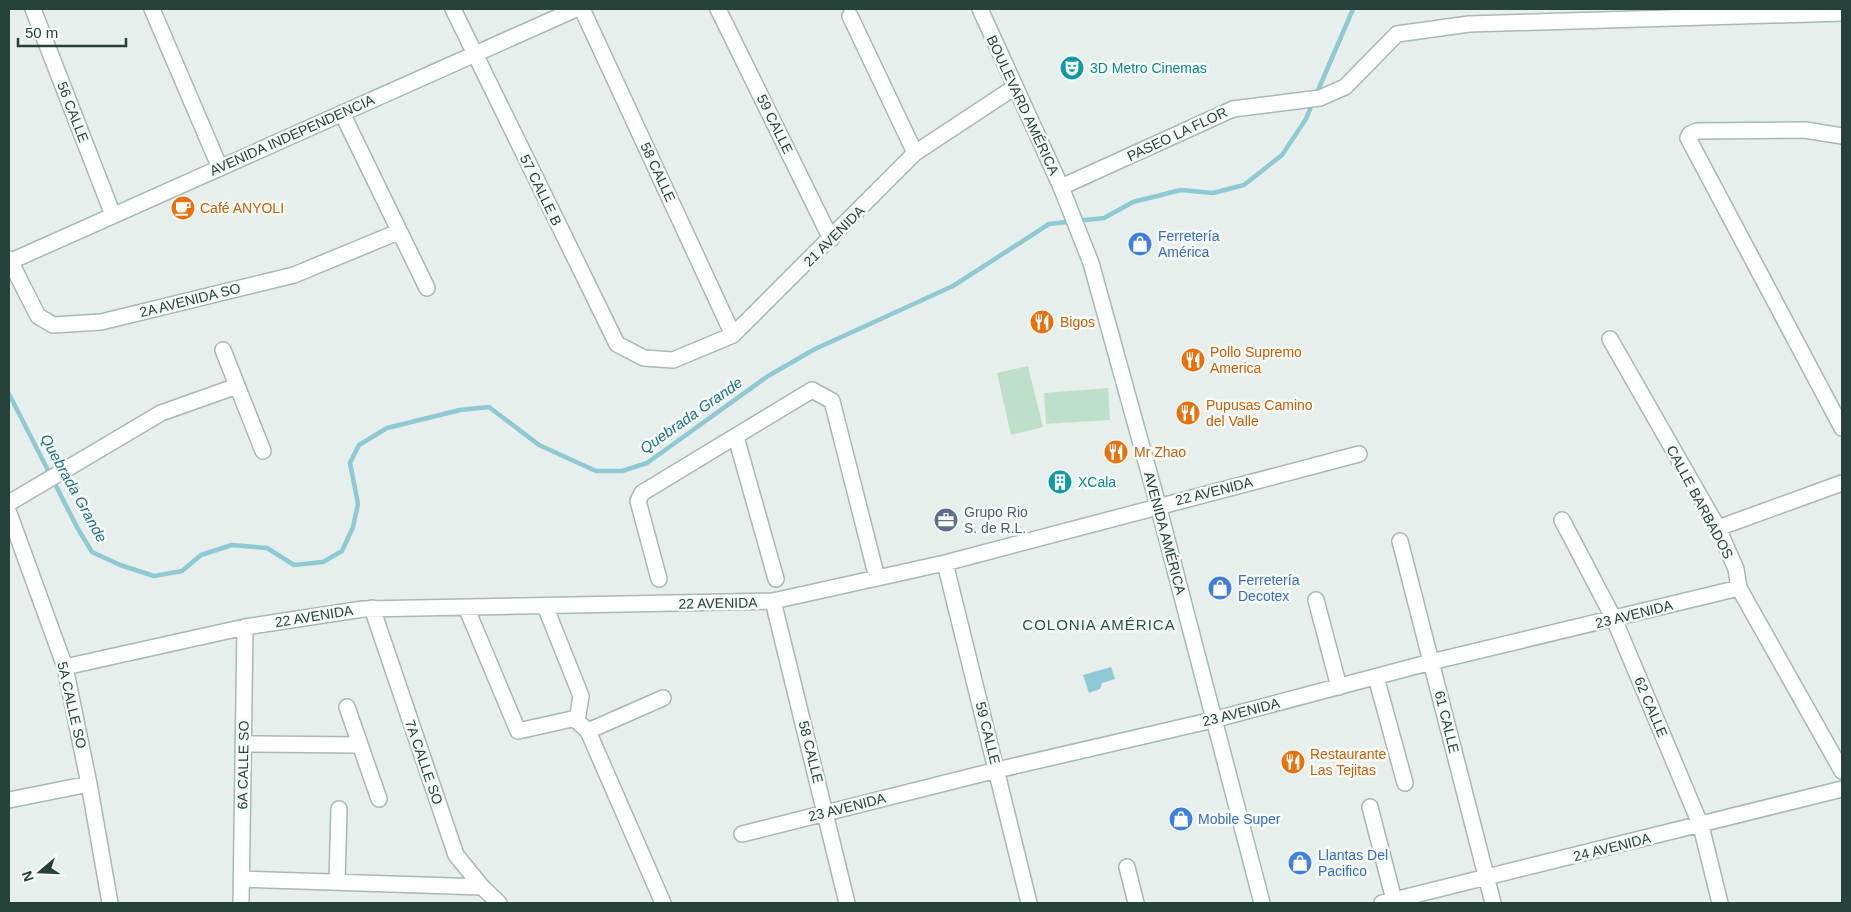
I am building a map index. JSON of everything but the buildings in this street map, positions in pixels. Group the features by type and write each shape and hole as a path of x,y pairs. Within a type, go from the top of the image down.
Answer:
{"street":[{"name":"56 CALLE","path":"33,9 113,215"},
{"path":"152,9 220,168"},
{"name":"57 CALLE B","path":"453,9 617,344 644,358"},
{"name":"AVENIDA INDEPENDENCIA","path":"9,261 576,9"},
{"name":"58 CALLE","path":"582,9 733,335"},
{"name":"59 CALLE","path":"718,9 831,239"},
{"name":"BOULEVARD AMÉRICA","path":"982,10 1014,87 1063,191"},
{"name":"PASEO LA FLOR","path":"1063,191 1233,109 1320,98 1345,87 1397,34 1469,24 1842,13"},
{"path":"850,16 915,153"},
{"name":"21 AVENIDA","path":"644,358 673,360 733,335 915,153 1014,87"},
{"path":"342,113 398,232 427,288"},
{"path":"1842,136 1805,130 1697,131 1690,134 1688,138 1842,428"},
{"name":"AVENIDA AMÉRICA","path":"1063,191 1091,263 1158,505 1262,903"},
{"name":"2A AVENIDA SO","path":"9,261 38,316 53,325 101,322 294,275 398,232"},
{"name":"CALLE BARBADOS","path":"1610,339 1718,528 1736,569 1739,588 1842,771"},
{"path":"223,350 263,451"},
{"path":"9,503 161,413 237,386"},
{"path":"659,579 638,501 642,493 812,390 832,401 877,578"},
{"path":"736,436 776,579"},
{"name":"22 AVENIDA","path":"65,666 245,627 372,608 774,601 945,563 1158,505 1359,454"},
{"path":"1718,528 1842,483"},
{"name":"5A CALLE SO","path":"9,514 65,666 89,784 110,903"},
{"name":"62 CALLE","path":"1562,520 1614,619 1701,826 1720,903"},
{"name":"61 CALLE","path":"1400,541 1493,903"},
{"name":"59 CALLE","path":"945,563 1030,903"},
{"name":"23 AVENIDA","path":"742,834 997,770 1213,720 1432,662 1739,588"},
{"path":"1316,600 1339,687"},
{"name":"58 CALLE","path":"774,601 847,903"},
{"path":"545,606 581,696 582,726 663,903"},
{"path":"466,607 518,731 572,719 582,726"},
{"name":"7A CALLE SO","path":"372,608 456,855 482,887 499,903"},
{"name":"6A CALLE SO","path":"241,903 245,627"},
{"path":"1376,677 1405,782"},
{"path":"582,726 663,698"},
{"path":"347,707 379,799"},
{"path":"244,744 360,745"},
{"path":"9,800 89,784"},
{"name":"24 AVENIDA","path":"1388,902 1701,826 1842,789"},
{"path":"1370,807 1388,902"},
{"path":"338,882 339,809"},
{"path":"1128,867 1136,903"},
{"path":"242,879 482,887"}],"green space":[{"path":"1028,366 1043,427 1011,435 997,373"},
{"path":"1108,388 1110,420 1046,424 1044,393"}],"water":[{"path":"1111,667 1115,679 1102,683 1100,689 1089,693 1083,675"}],"waterway":[{"name":"Quebrada Grande","path":"1316,95 1353,9"},
{"name":"Quebrada Grande","path":"9,394 78,529 92,552 120,565 154,576 182,571 201,555 232,545 267,548 294,565 323,562 342,551 353,527 358,504 350,463 359,445 387,428 460,410 489,407 539,445 596,471 622,471 647,463 768,376 815,349 953,286 1049,224 1104,218 1133,202 1181,190 1213,193 1244,185 1282,155 1306,119 1313,102"}],"place":[{"name":"3D Metro Cinemas","path":"1072,68"},
{"name":"Café ANYOLI","path":"183,208"},
{"name":"Ferretería América","path":"1140,244"},
{"name":"Bigos","path":"1042,322"},
{"name":"Pollo Supremo America","path":"1193,360"},
{"name":"Pupusas Camino del Valle","path":"1188,413"},
{"name":"Mr Zhao","path":"1116,452"},
{"name":"XCala","path":"1060,482"},
{"name":"Grupo Rio S. de R.L.","path":"946,520"},
{"name":"Ferretería Decotex","path":"1220,588"},
{"name":"Restaurante Las Tejitas","path":"1293,762"},
{"name":"Mobile Super","path":"1181,819"},
{"name":"Llantas Del Pacifico","path":"1300,863"}],"district":[{"name":"COLONIA AMÉRICA","path":"1099,624"}]}
